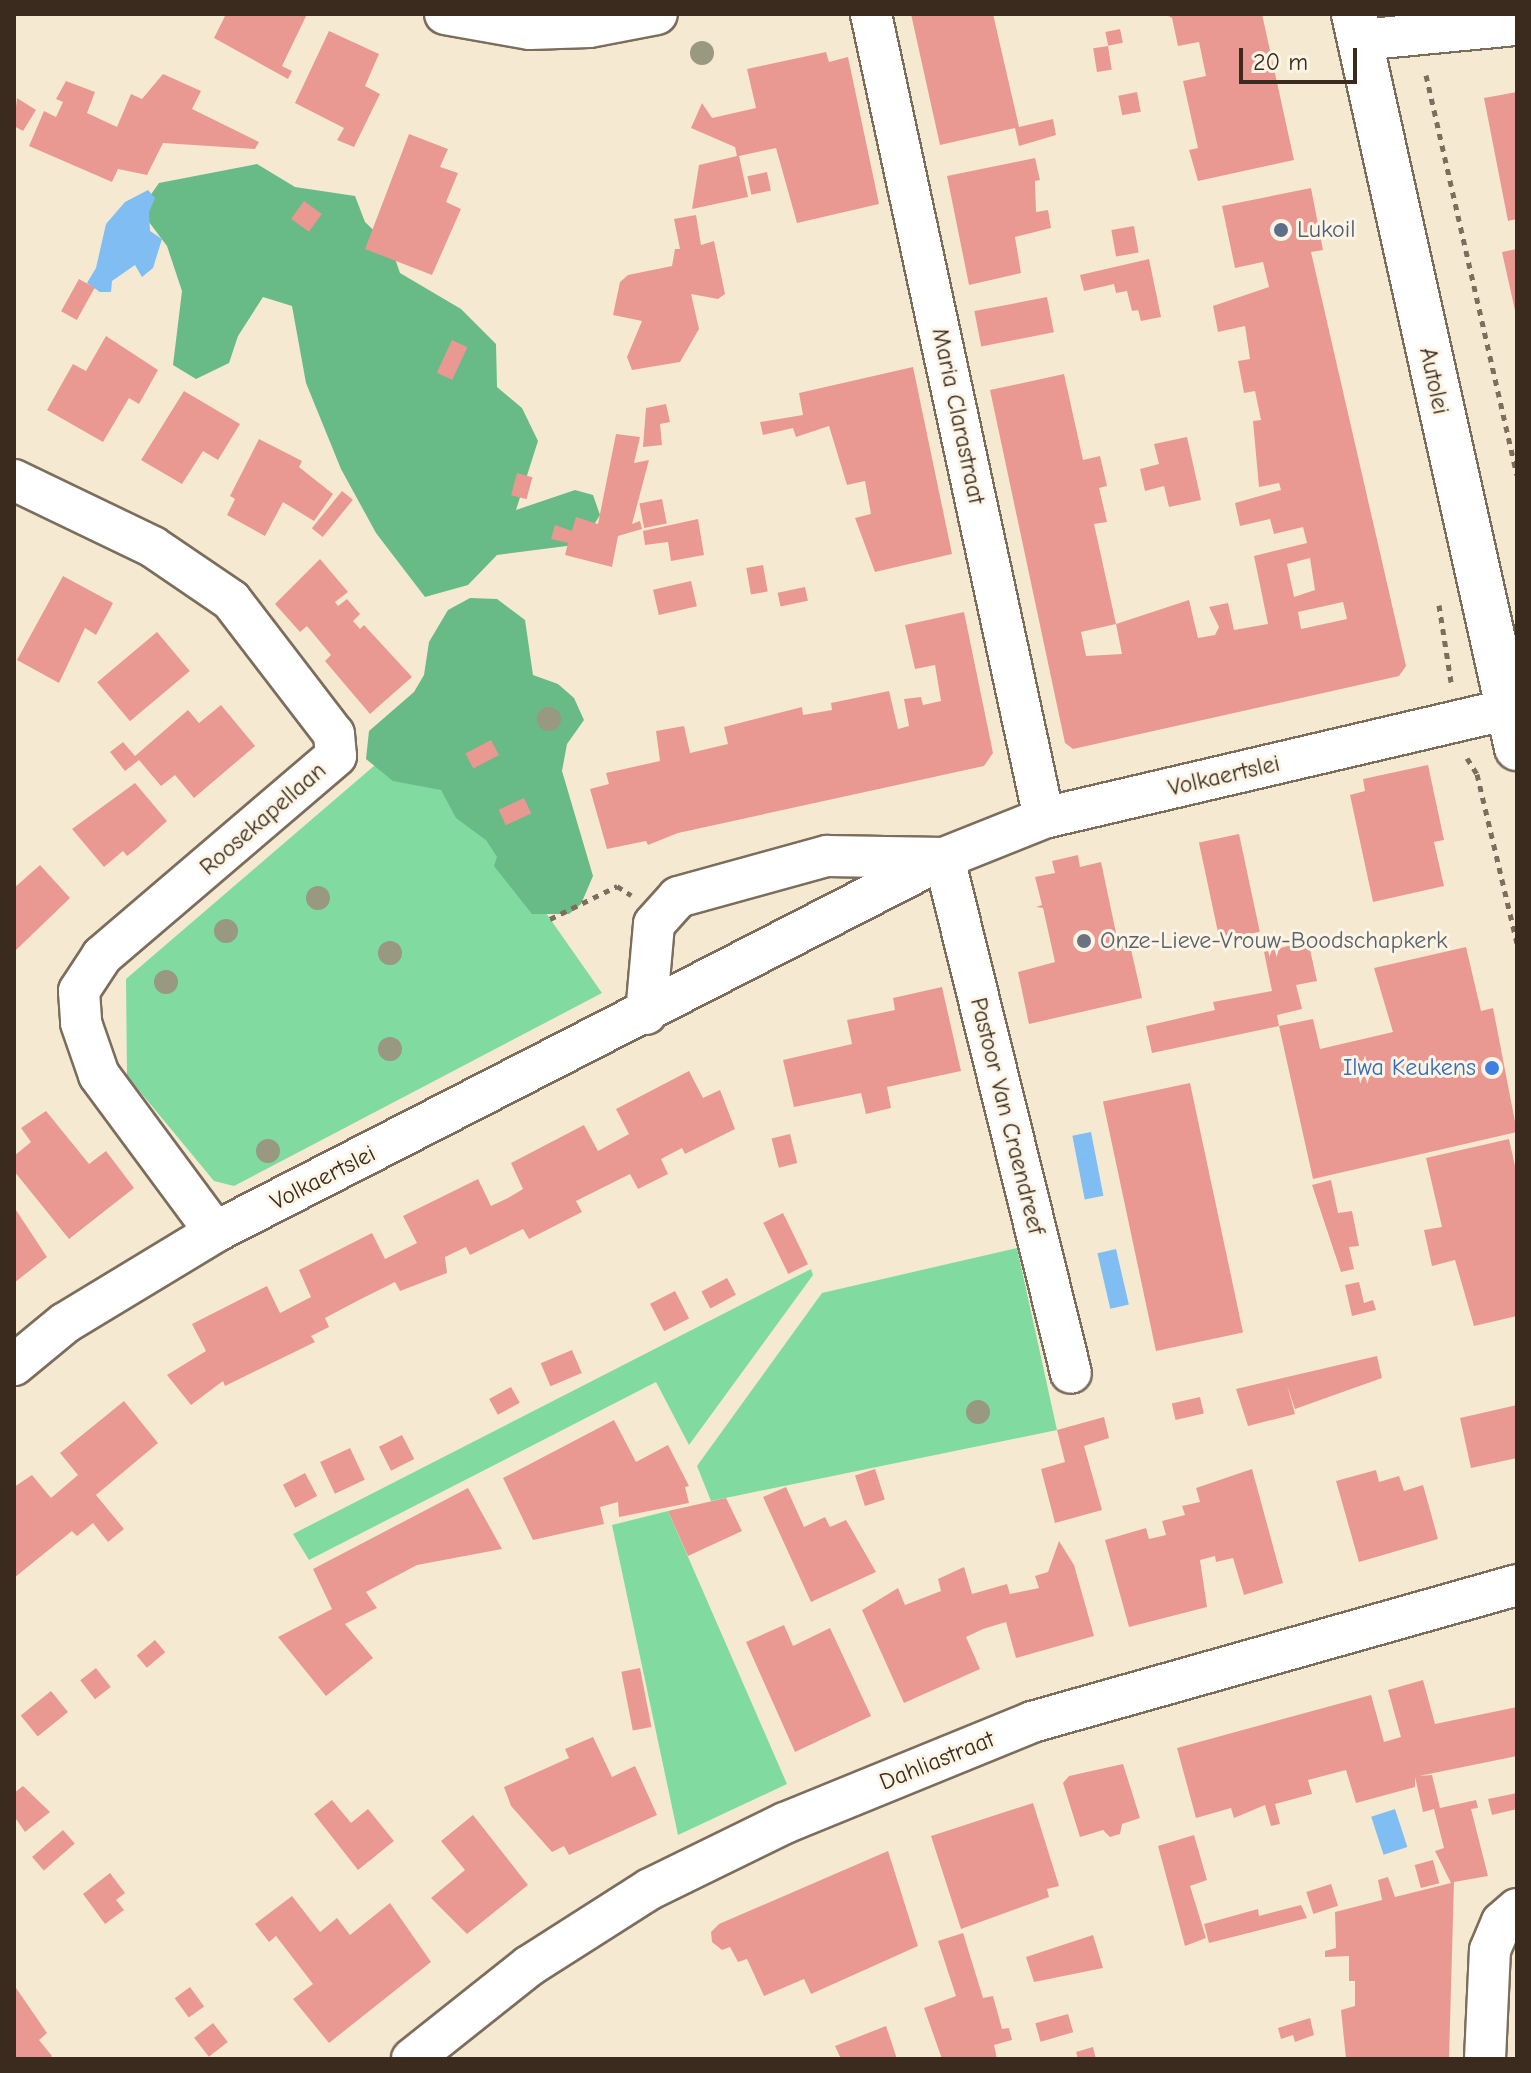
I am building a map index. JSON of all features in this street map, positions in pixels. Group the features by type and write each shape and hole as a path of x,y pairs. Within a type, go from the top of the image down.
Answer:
{"main road":[{"name":"Autolei","path":"1357,27 1513,728"}],"street":[{"path":"445,14 530,29 589,27 657,14"},
{"name":"Maria Clarastraat","path":"871,14 1044,818"},
{"path":"1357,27 1417,32 1517,25"},
{"name":"Roosekapellaan","path":"14,480 153,547 231,600 334,734 336,756 102,956 79,991 81,1023 99,1075 215,1232"},
{"name":"Volkaertslei","path":"14,1365 65,1323 215,1232 646,1014 944,858 1044,818 1457,721 1513,728"},
{"name":"Volkaertslei","path":"661,915 678,897 827,856 944,858"},
{"name":"Pastoor Van Craendreef","path":"944,858 1071,1373"},
{"path":"646,1014 648,948 661,915"},
{"name":"Dahliastraat","path":"412,2059 529,1966 650,1889 785,1823 1032,1722 1517,1585"},
{"path":"1485,2059 1490,1950 1502,1922 1517,1909"}],"path":[{"path":"1417,32 1517,475"},
{"path":"1440,616 1464,752 1477,774 1517,943"},
{"path":"550,919 617,886 661,915"}],"green space":[{"path":"257,164 295,187 355,196 365,222 391,247 400,273 461,309 496,344 497,387 522,408 538,441 516,510 575,490 593,495 600,515 582,544 497,555 468,585 425,597 376,533 341,469 306,383 292,306 263,297 238,336 229,363 196,379 173,365 182,291 167,246 140,210 159,183"},
{"path":"470,598 497,599 525,620 533,675 558,684 574,698 584,720 567,744 562,771 593,876 581,904 569,914 532,914 494,866 497,857 486,840 456,818 441,790 393,781 366,759 369,731 414,692 424,675 429,642 448,610"},
{"path":"417,729 602,993 234,1186 214,1181 127,1076 126,979"},
{"path":"1017,1248 1057,1430 711,1501 697,1466 822,1293"},
{"path":"811,1269 813,1275 689,1445 656,1382 309,1560 293,1534"},
{"path":"668,1511 787,1784 678,1835 612,1525"}],"water":[{"path":"148,190 155,198 149,212 150,231 162,239 153,268 142,277 135,265 112,281 111,292 100,292 87,283 96,268 106,224 125,202"},
{"path":"1091,1132 1103,1196 1085,1199 1072,1136"},
{"path":"1116,1249 1129,1305 1110,1309 1097,1253"},
{"path":"1395,1809 1407,1847 1384,1855 1371,1817"}],"building":[{"path":"226,14 307,14 282,66 292,71 288,79 214,38"},
{"path":"911,14 993,14 1019,127 1053,119 1056,135 1019,146 1015,128 940,145"},
{"path":"1165,14 1262,14 1294,160 1198,181 1189,150 1198,148 1183,81 1206,76 1199,42 1178,46 1172,18"},
{"path":"1120,29 1123,43 1108,46 1105,32"},
{"path":"329,31 379,54 365,86 380,94 354,147 337,140 344,128 295,103"},
{"path":"1108,46 1112,70 1097,72 1093,48"},
{"path":"826,52 829,62 848,57 879,204 797,223 776,148 739,156 748,197 692,209 699,165 737,156 735,147 691,128 702,103 712,118 756,108 747,69"},
{"path":"163,74 201,91 192,109 259,142 255,149 163,143 147,175 118,169 112,182 29,146 44,111 56,117 63,102 56,99 66,81 95,92 87,113 117,127 131,94 142,99"},
{"path":"1137,92 1141,112 1122,115 1118,96"},
{"path":"1517,92 1517,219 1508,221 1484,98"},
{"path":"17,98 36,110 23,131 14,126"},
{"path":"409,134 448,149 440,167 458,173 446,202 461,209 432,275 365,249"},
{"path":"1035,158 1040,180 1035,181 1036,212 1048,210 1051,228 1015,237 1021,273 969,285 947,176"},
{"path":"767,172 771,191 751,195 747,176"},
{"path":"1311,188 1323,250 1311,252 1406,666 1399,676 1073,749 1065,743 990,390 1064,374 1083,460 1100,456 1107,486 1099,488 1107,522 1094,524 1116,624 1189,600 1198,638 1215,635 1219,627 1209,607 1228,603 1234,630 1268,624 1254,556 1307,543 1303,527 1274,534 1270,519 1240,526 1235,503 1281,490 1279,483 1259,487 1253,421 1261,420 1255,391 1244,393 1238,361 1250,359 1245,326 1218,332 1213,306 1269,287 1263,262 1235,268 1222,206","holes":["1310,558 1315,590 1294,597 1287,564","1343,602 1347,619 1301,629 1298,612","1116,624 1122,654 1086,656 1081,632"]},
{"path":"304,201 322,214 309,232 291,219"},
{"path":"696,215 701,245 714,241 725,294 718,299 691,294 699,329 680,362 632,370 627,357 642,321 613,315 620,282 628,275 672,266 675,249 680,249 674,219"},
{"path":"1134,226 1139,253 1116,257 1111,230"},
{"path":"1517,249 1517,314 1516,315 1502,252"},
{"path":"1149,259 1161,317 1141,321 1138,310 1132,311 1127,291 1116,293 1114,284 1084,291 1080,275"},
{"path":"79,279 95,288 77,320 61,311"},
{"path":"1047,297 1054,332 981,346 974,311"},
{"path":"106,336 158,370 139,404 129,398 103,442 47,410 73,364 86,371"},
{"path":"452,340 467,347 452,380 437,373"},
{"path":"913,367 952,554 875,572 855,518 871,514 865,481 847,485 829,426 796,437 793,428 763,435 760,422 803,415 799,393"},
{"path":"184,391 240,424 218,460 203,451 182,484 141,460"},
{"path":"666,404 670,422 660,424 662,445 643,447 646,408"},
{"path":"616,434 640,437 634,463 649,460 632,524 640,521 642,529 618,536 612,567 565,555 568,543 551,539 555,525 572,531 576,517 598,524"},
{"path":"1187,437 1201,500 1169,507 1164,486 1145,491 1140,469 1159,464 1154,444"},
{"path":"259,439 302,461 299,467 333,494 314,521 283,502 265,536 227,515 235,499 230,496"},
{"path":"517,473 532,477 527,499 511,495"},
{"path":"342,491 353,500 323,537 312,528"},
{"path":"662,499 667,524 644,528 639,503"},
{"path":"698,519 704,555 671,561 668,542 645,545 643,531"},
{"path":"320,559 348,592 335,602 338,606 347,599 360,614 353,621 360,629 364,625 412,677 370,714 325,661 331,655 307,626 300,632 275,604"},
{"path":"763,565 768,592 751,595 746,568"},
{"path":"63,576 113,603 96,635 85,628 59,683 17,660"},
{"path":"691,581 697,606 659,615 653,590"},
{"path":"805,587 808,601 781,607 778,593"},
{"path":"964,612 993,753 984,766 678,833 648,845 646,841 607,849 590,789 609,784 606,773 660,761 656,731 684,726 690,753 728,744 724,727 802,707 803,715 832,710 831,703 889,691 898,729 909,726 904,699 921,697 923,705 941,701 935,665 915,669 905,625"},
{"path":"157,632 190,671 130,721 97,682"},
{"path":"221,705 255,746 194,798 175,775 161,786 139,760 125,771 110,752 123,742 135,756 188,710 199,723"},
{"path":"491,740 499,755 473,769 465,754"},
{"path":"1428,765 1444,840 1434,842 1444,886 1373,902 1350,795 1365,791 1363,779"},
{"path":"135,783 167,821 127,856 123,851 104,867 72,829"},
{"path":"524,798 531,813 506,825 499,810"},
{"path":"1239,834 1260,932 1220,940 1199,843"},
{"name":"Onze-Lieve-Vrouw-Boodschapkerk","path":"1078,855 1080,867 1101,862 1119,947 1130,945 1142,998 1029,1024 1018,972 1055,962 1043,908 1036,907 1042,905 1035,877 1055,873 1052,861"},
{"path":"40,865 70,898 14,952 14,888"},
{"path":"1308,941 1317,981 1296,985 1302,1009 1277,1015 1279,1026 1152,1053 1146,1026 1215,1010 1213,1002 1272,991 1264,952"},
{"path":"1466,947 1481,1011 1493,1008 1517,1132 1313,1179 1279,1026 1313,1019 1320,1049 1393,1032 1374,968"},
{"path":"942,987 961,1071 887,1087 891,1108 866,1114 861,1093 794,1107 783,1060 852,1044 847,1020 895,1010 893,998"},
{"path":"689,1071 703,1098 720,1090 735,1129 685,1154 682,1148 661,1159 668,1174 638,1189 630,1174 576,1201 582,1212 529,1239 523,1229 470,1255 466,1247 445,1257 447,1273 400,1291 395,1282 359,1300 325,1318 329,1327 311,1336 315,1342 225,1386 223,1381 191,1405 167,1375 206,1351 192,1324 267,1286 280,1313 311,1297 299,1270 372,1233 385,1259 417,1243 403,1216 478,1179 491,1206 508,1198 523,1189 511,1163 584,1125 598,1151 629,1134 616,1109"},
{"path":"1190,1083 1243,1332 1156,1351 1103,1102"},
{"path":"46,1111 89,1164 106,1151 134,1188 69,1239 14,1171 14,1156 31,1142 21,1128"},
{"path":"790,1134 797,1163 779,1168 772,1139"},
{"path":"1509,1139 1517,1175 1517,1316 1474,1326 1455,1260 1432,1266 1424,1230 1442,1227 1426,1158"},
{"path":"1331,1180 1338,1213 1352,1211 1359,1246 1349,1247 1354,1269 1341,1272 1312,1185"},
{"path":"14,1207 47,1257 14,1283"},
{"path":"783,1213 808,1264 788,1274 763,1223"},
{"path":"727,1278 736,1295 710,1308 701,1292"},
{"path":"1359,1282 1364,1303 1373,1300 1376,1310 1352,1316 1345,1285"},
{"path":"675,1291 689,1319 664,1331 650,1304"},
{"path":"572,1350 582,1373 550,1386 541,1363"},
{"path":"1377,1356 1382,1378 1295,1409 1287,1385 1295,1414 1248,1426 1236,1389"},
{"path":"511,1387 520,1403 498,1415 489,1399"},
{"path":"1200,1397 1204,1414 1176,1420 1172,1404"},
{"path":"124,1401 158,1443 96,1495 124,1529 108,1542 93,1523 77,1536 72,1531 14,1578 14,1487 32,1475 51,1498 78,1475 60,1453"},
{"path":"1517,1405 1517,1458 1471,1468 1460,1418"},
{"path":"1104,1417 1109,1438 1084,1446 1102,1510 1055,1523 1041,1469 1065,1462 1057,1430"},
{"path":"614,1420 636,1462 668,1445 689,1486 685,1487 689,1503 619,1517 618,1502 600,1507 604,1524 533,1540 503,1478"},
{"path":"402,1435 414,1459 391,1471 379,1447"},
{"path":"350,1448 365,1480 335,1494 320,1462"},
{"path":"875,1469 885,1499 865,1506 855,1475"},
{"path":"1252,1469 1283,1583 1244,1595 1233,1558 1216,1562 1215,1556 1200,1560 1207,1607 1129,1627 1105,1540 1146,1528 1149,1539 1166,1535 1162,1521 1185,1515 1182,1506 1200,1502 1196,1488"},
{"path":"1376,1470 1379,1482 1399,1476 1404,1491 1423,1485 1438,1539 1359,1562 1336,1481"},
{"path":"305,1473 317,1496 295,1508 283,1485"},
{"path":"786,1487 804,1527 825,1517 830,1527 846,1520 876,1572 811,1602 763,1497"},
{"path":"468,1488 502,1549 417,1565 366,1592 377,1608 345,1624 373,1658 326,1696 278,1637 332,1609 313,1569"},
{"path":"726,1498 742,1531 688,1556 668,1511"},
{"path":"1059,1541 1074,1565 1094,1636 1016,1658 1006,1622 983,1629 966,1637 980,1669 904,1703 862,1610 898,1588 905,1605 941,1591 938,1579 964,1567 972,1594 1007,1584 1010,1594 1039,1588 1035,1576 1048,1572"},
{"path":"784,1625 793,1646 830,1628 871,1716 795,1752 746,1642"},
{"path":"155,1640 165,1652 147,1668 137,1655"},
{"path":"96,1668 111,1687 95,1699 80,1680"},
{"path":"640,1668 651,1727 633,1731 621,1672"},
{"path":"1423,1680 1435,1724 1517,1707 1517,1756 1419,1776 1432,1775 1440,1808 1476,1800 1478,1808 1471,1809 1488,1876 1454,1882 1449,2059 1346,2059 1341,2010 1355,2006 1355,1981 1349,1981 1349,1956 1325,1957 1325,1951 1336,1948 1335,1912 1382,1900 1378,1880 1388,1877 1395,1897 1451,1883 1435,1851 1444,1848 1434,1809 1423,1812 1415,1777 1415,1787 1356,1803 1346,1770 1308,1780 1312,1794 1275,1804 1280,1824 1271,1826 1265,1805 1234,1818 1231,1808 1196,1818 1177,1748 1371,1695 1384,1742 1401,1737 1388,1690"},
{"path":"51,1691 68,1712 38,1737 21,1716"},
{"path":"593,1737 612,1777 635,1766 657,1815 569,1855 564,1846 552,1852 511,1806 504,1787 569,1758 565,1749"},
{"path":"1123,1764 1140,1818 1122,1824 1120,1834 1110,1837 1103,1830 1080,1837 1063,1783 1069,1776"},
{"path":"23,1786 50,1812 25,1832 14,1816 14,1793"},
{"path":"1517,1793 1517,1809 1492,1815 1488,1799"},
{"path":"332,1800 351,1823 368,1809 394,1841 358,1870 314,1814"},
{"path":"1033,1803 1059,1886 1047,1889 1049,1897 961,1929 931,1836"},
{"path":"473,1815 528,1885 467,1934 431,1898 465,1870 441,1841"},
{"path":"63,1830 75,1844 44,1870 32,1857"},
{"path":"1194,1835 1207,1880 1190,1886 1206,1938 1185,1946 1158,1846"},
{"path":"888,1851 918,1946 811,1994 804,1979 764,1996 747,1959 738,1962 730,1947 722,1950 712,1942 711,1932 719,1924"},
{"path":"1433,1860 1439,1883 1421,1888 1415,1865"},
{"path":"110,1873 125,1893 116,1900 124,1910 105,1924 83,1894"},
{"path":"1331,1884 1338,1906 1313,1914 1306,1892"},
{"path":"292,1896 320,1932 337,1918 350,1935 390,1903 431,1962 329,2043 293,1999 313,1984 276,1936 269,1942 255,1924"},
{"path":"1301,1905 1307,1918 1209,1943 1204,1924 1258,1909 1259,1916"},
{"path":"963,1933 983,1998 993,1996 1002,2029 1009,2028 1012,2040 994,2045 997,2059 942,2059 924,2008 956,1996 938,1941"},
{"path":"1093,1935 1103,1968 1034,1982 1026,1957"},
{"path":"14,1985 47,2033 39,2040 52,2056 49,2059 14,2059"},
{"path":"190,1987 204,2006 189,2018 175,1998"},
{"path":"1068,2014 1073,2032 1041,2042 1035,2023"},
{"path":"1310,2018 1314,2035 1295,2042 1293,2035 1281,2039 1278,2028"},
{"path":"213,2023 228,2042 209,2057 194,2038"},
{"path":"886,2026 897,2059 841,2059 835,2046"},
{"path":"1093,2047 1096,2059 1078,2059 1076,2052"}],"place":[{"name":"Lukoil","path":"1281,230"},
{"name":"Onze-Lieve-Vrouw-Boodschapkerk","path":"1084,941"},
{"name":"Ilwa Keukens","path":"1492,1068"}]}
